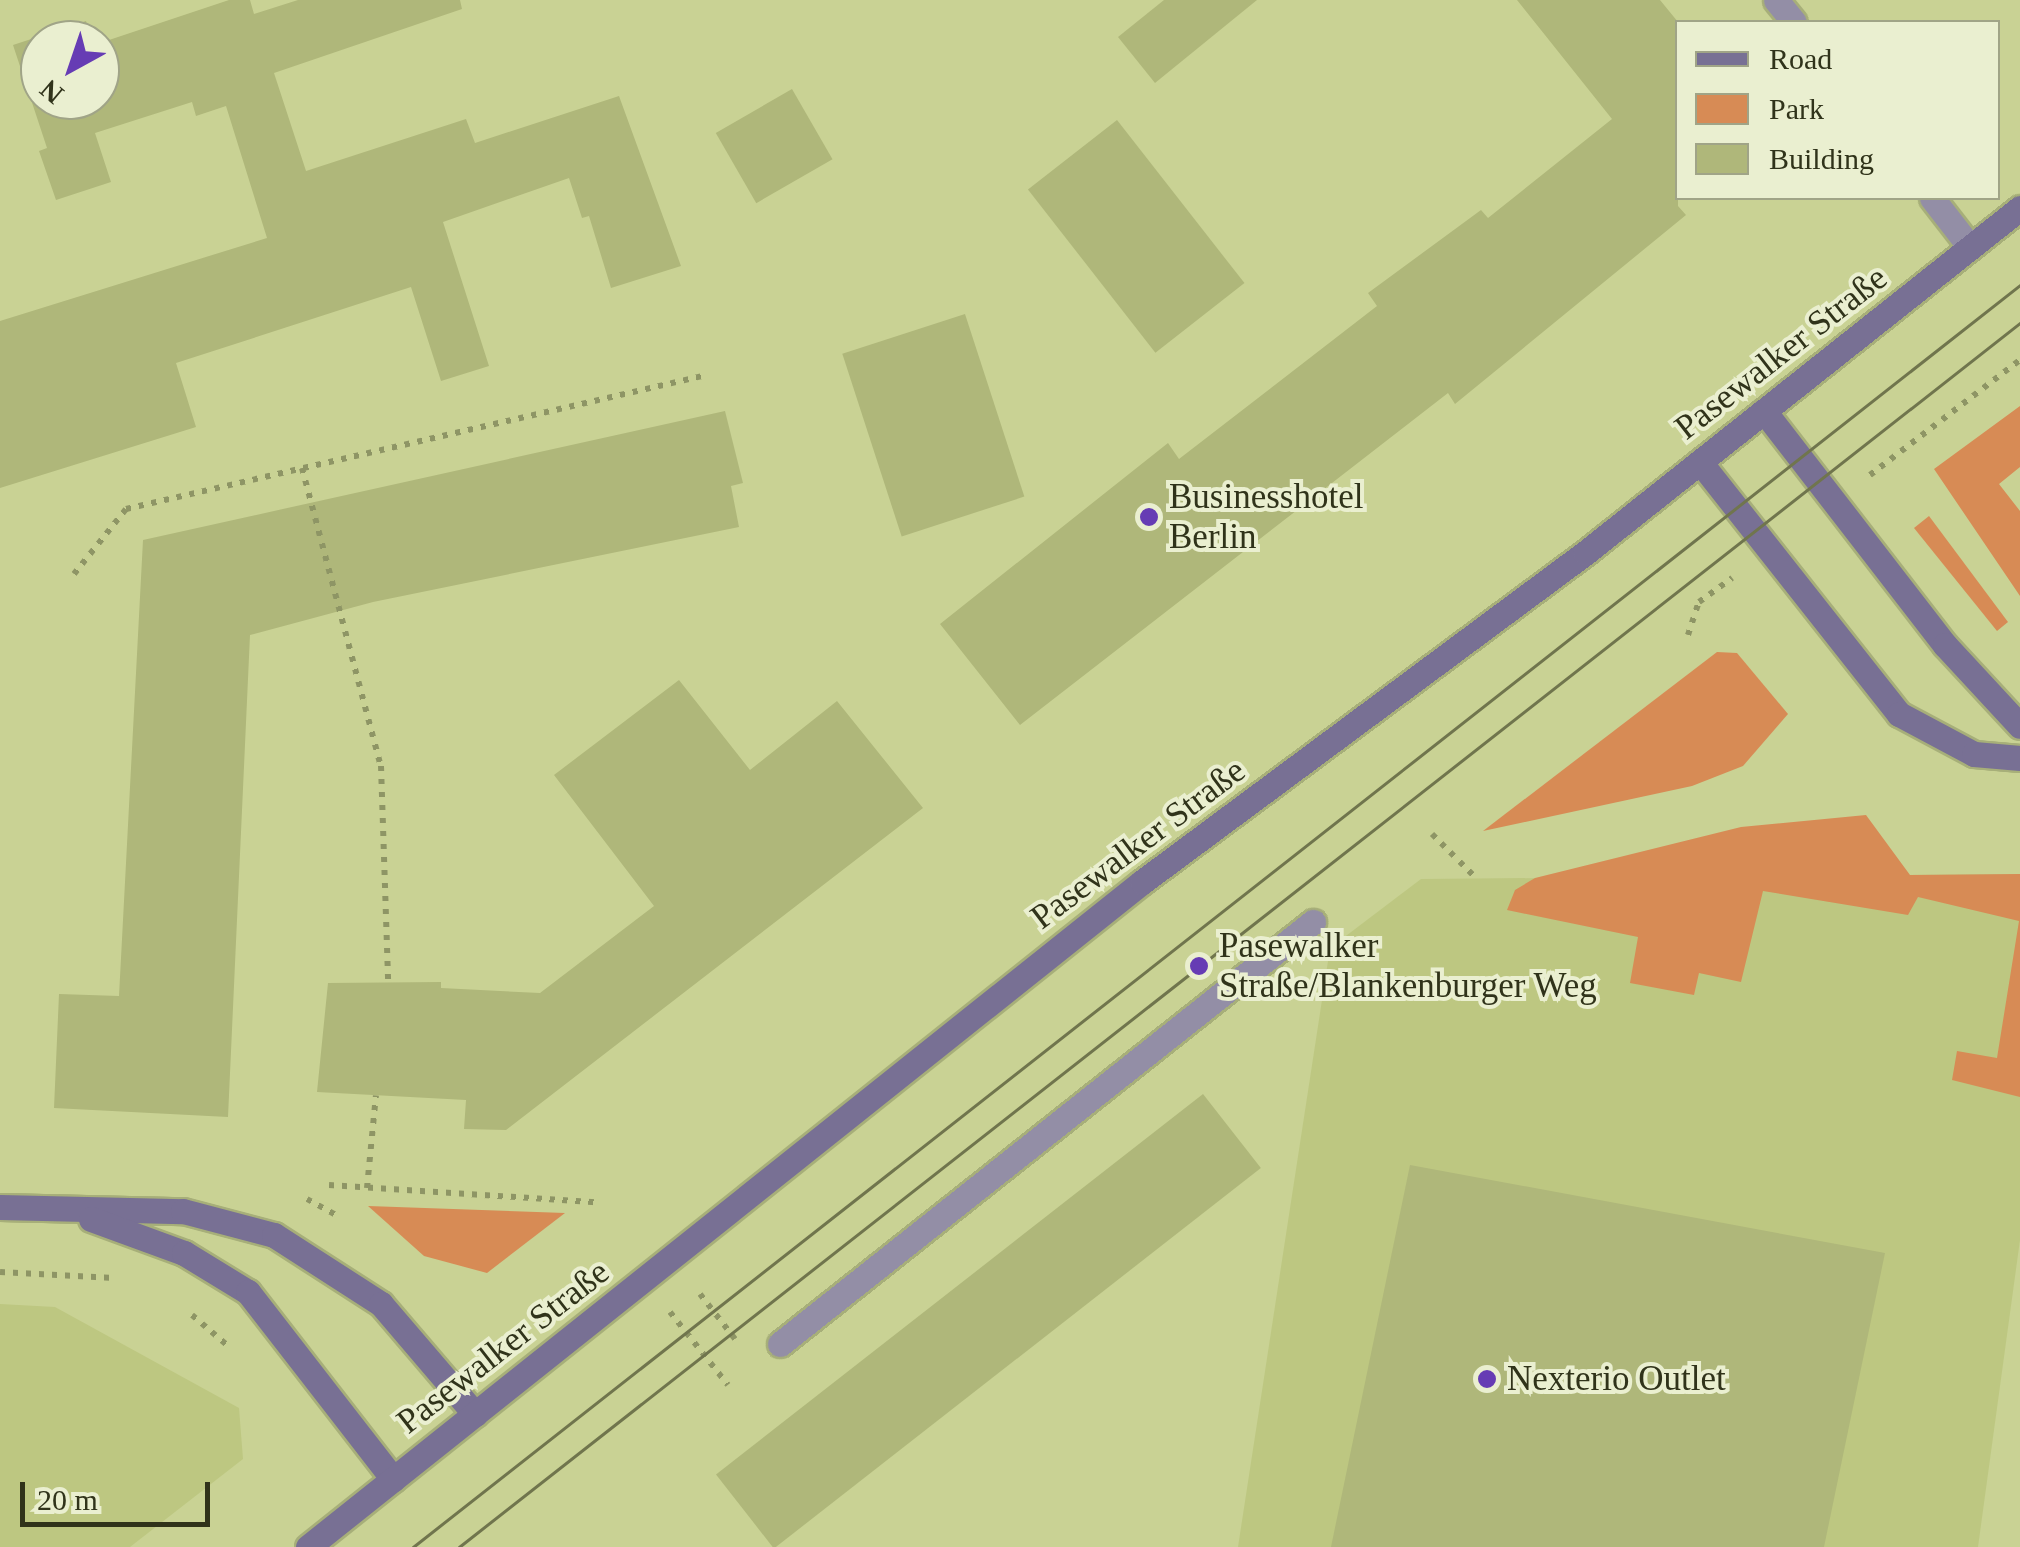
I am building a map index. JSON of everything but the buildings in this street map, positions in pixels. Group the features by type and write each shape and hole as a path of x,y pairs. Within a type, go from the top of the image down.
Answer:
{"main road":[{"name":"Pasewalker Straße","path":"308,1547 1142,882 1700,462 2020,208"},
{"path":"1764,411 1944,645 2020,726"},
{"path":"1700,462 1899,714 1974,754 2020,758"},
{"path":"0,1207 77,1214 183,1211 274,1235 381,1304 475,1414"},
{"path":"77,1214 184,1254 248,1292 393,1479"}],"street":[{"path":"1776,0 1792,20"},
{"path":"1934,200 1970,247"},
{"path":"780,1344 1313,922"}],"path":[{"path":"1835,501 2020,360"},
{"path":"74,574 126,510 702,376"},
{"path":"302,468 381,766 388,980"},
{"path":"1688,635 1699,602"},
{"path":"1432,834 1475,877"},
{"path":"367,1188 376,1095"},
{"path":"329,1185 595,1202"},
{"path":"672,1258 741,1347"},
{"path":"0,1272 129,1282"},
{"path":"645,1279 728,1385"},
{"path":"175,1306 238,1354"}],"shaded area":[{"path":"2020,874 2020,1240 1978,1547 1238,1547 1330,948 1421,879"},
{"path":"0,1304 55,1307 239,1408 243,1459 130,1547 0,1547"}],"green space":[{"path":"2020,406 2020,467 1999,484 2020,511 2020,596 1934,469"},
{"path":"1929,516 2008,622 1997,631 1914,528"},
{"path":"1717,652 1737,653 1788,714 1743,766 1692,786 1483,831"},
{"path":"1866,815 1910,875 2020,874 2020,1097 1952,1080 1957,1051 1997,1058 2019,921 1918,897 1908,915 1763,891 1741,982 1699,973 1694,995 1630,983 1638,937 1507,910 1515,890 1535,878 1741,827"},
{"path":"368,1206 565,1213 487,1273 424,1256"}],"tram line":[{"path":"413,1547 2020,285"},
{"path":"459,1547 2020,323"}],"place":[{"name":"Businesshotel Berlin","path":"1149,517"},
{"name":"Pasewalker Straße/Blankenburger Weg","path":"1199,966"},
{"name":"Nexterio Outlet","path":"1487,1379"}]}
